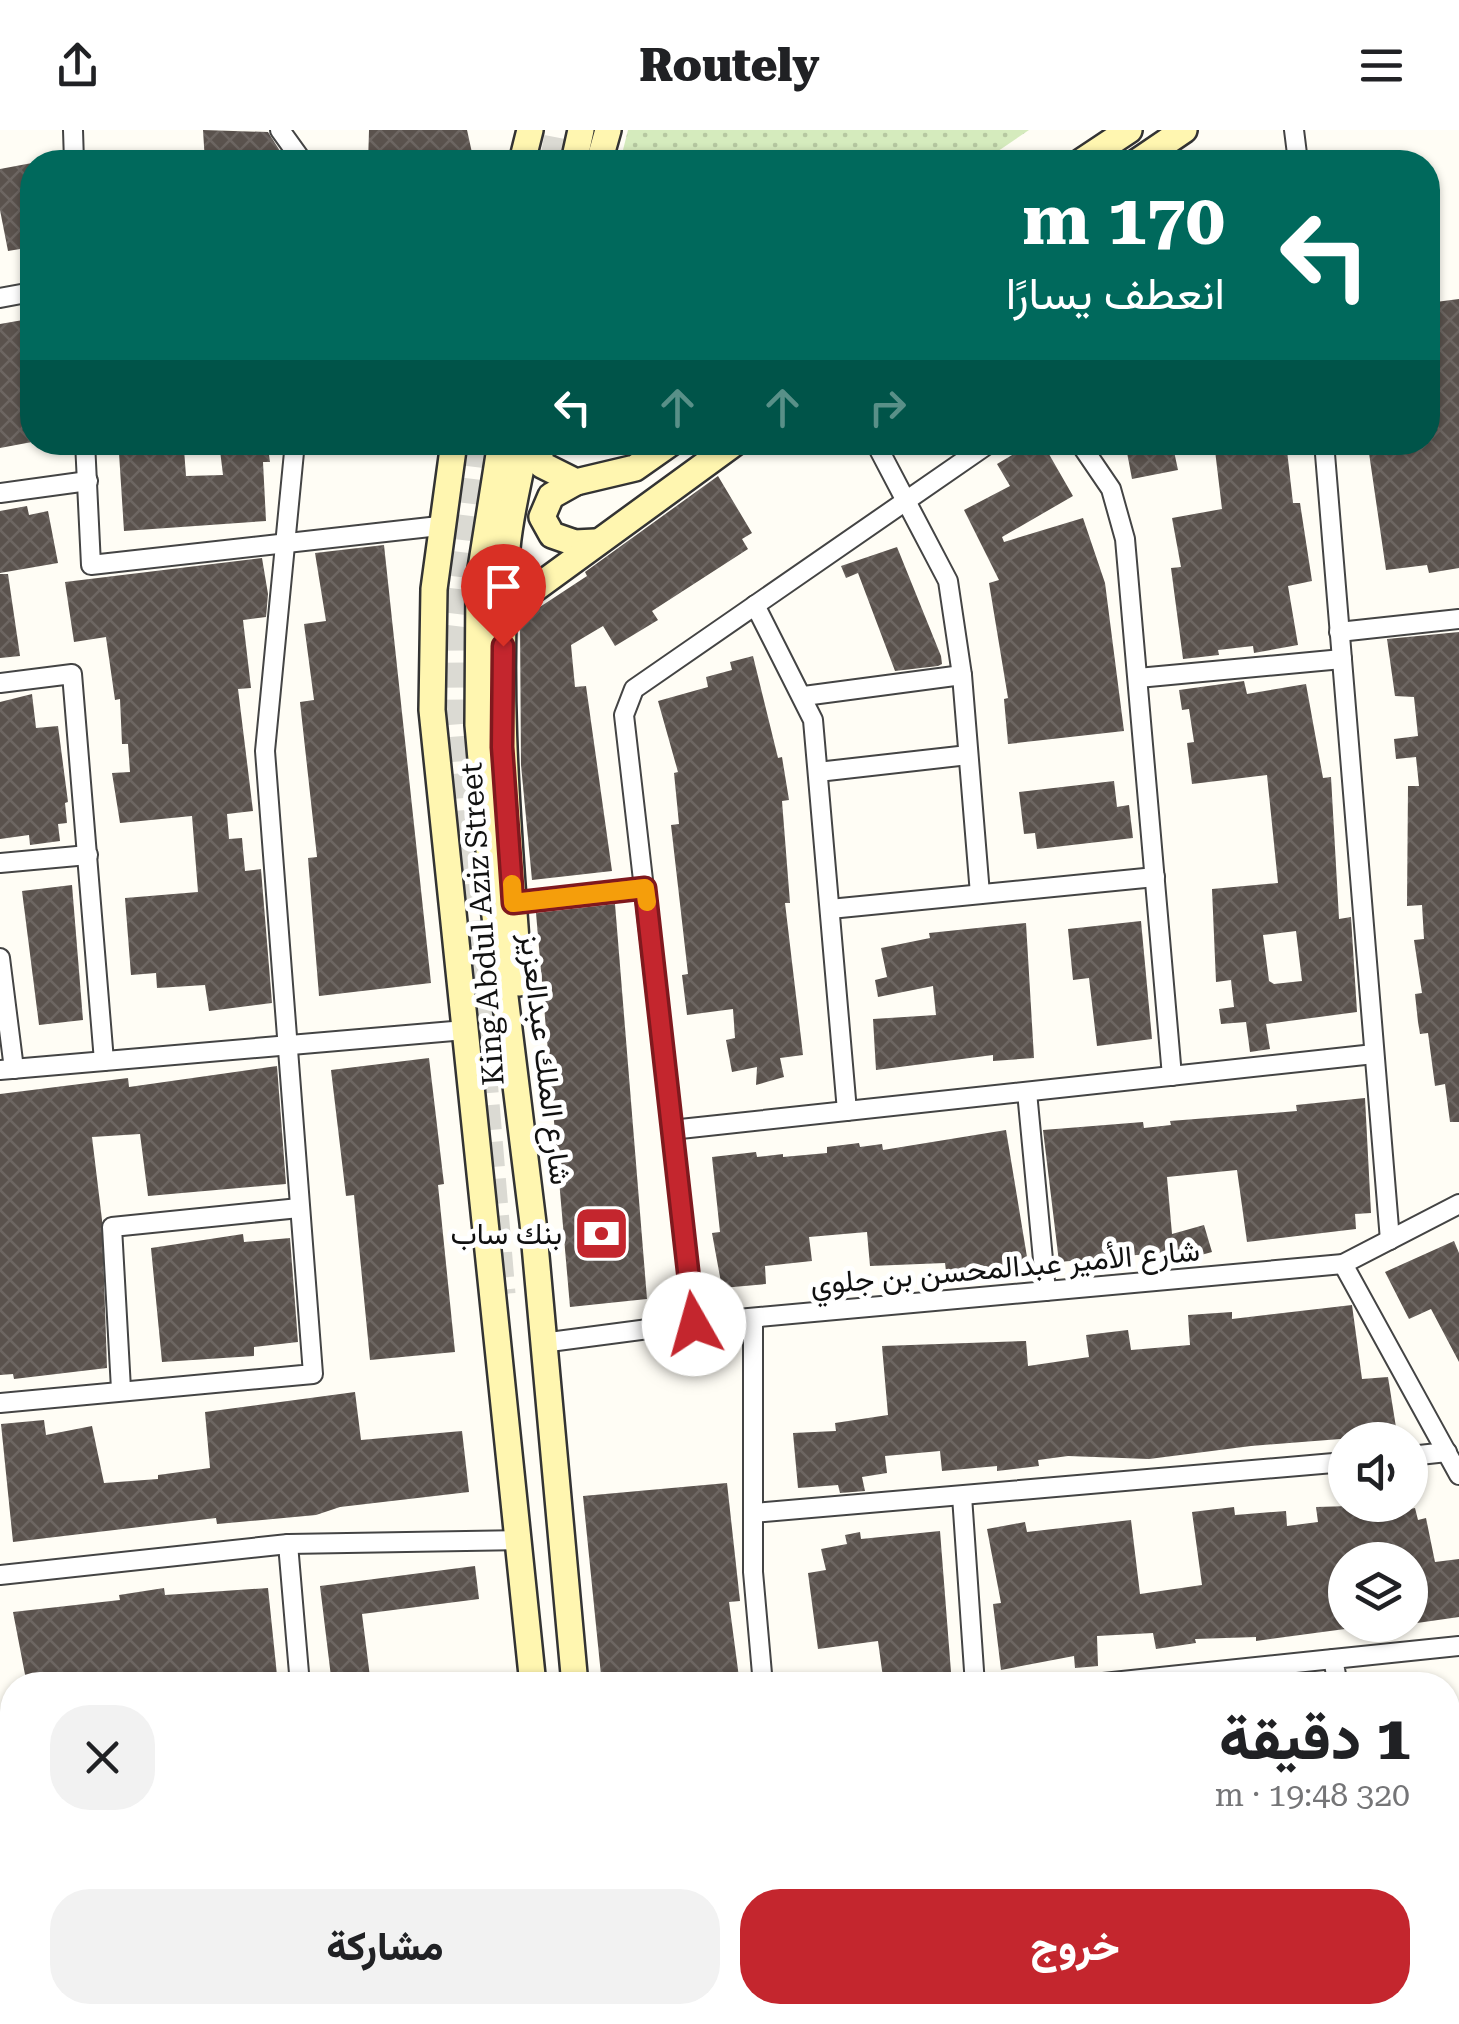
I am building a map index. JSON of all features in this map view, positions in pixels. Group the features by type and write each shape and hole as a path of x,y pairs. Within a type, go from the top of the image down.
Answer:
{"street":[{"path":"1100,150 1129,130"},
{"path":"1154,150 1184,130"},
{"path":"87,455 91,565 439,526"},
{"path":"0,1403 314,1374 265,751 295,455"},
{"path":"452,455 439,526 432,710 532,1672"},
{"name":"شارع الملك عبدالعزيز","path":"499,455 478,581 478,708 494,908 533,1223 574,1672"},
{"name":"King Abdul Aziz Street","path":"524,455 507,543 502,747 533,1223"},
{"path":"539,455 542,465 576,482"},
{"path":"595,542 575,543 552,536 542,517 551,496 576,482 635,468 654,455"},
{"path":"503,612 718,455"},
{"path":"881,455 948,580 962,675 980,894"},
{"path":"694,1324 624,715 634,689 973,455"},
{"path":"1087,455 1111,489 1125,539 1172,1076"},
{"path":"1325,455 1390,1240"},
{"path":"0,493 88,481"},
{"path":"756,605 813,720 848,1111"},
{"path":"1339,632 1459,619"},
{"path":"1138,678 1342,659"},
{"path":"0,682 72,674 104,1062"},
{"path":"804,696 962,675"},
{"path":"818,772 968,755"},
{"path":"0,863 88,854"},
{"path":"830,909 1154,877"},
{"path":"513,903 645,888"},
{"path":"0,958 7,1069 465,1030"},
{"path":"672,1130 1374,1054"},
{"path":"1027,1092 1046,1291"},
{"name":"شارع الأمير عبدالمحسن بن جلوي","path":"542,1343 753,1318 1343,1264 1459,1204"},
{"path":"120,1389 112,1227 299,1208"},
{"path":"1343,1264 1459,1475"},
{"path":"753,1318 752,1572 762,1672"},
{"path":"1428,1454 1447,1452"},
{"path":"753,1513 1328,1464"},
{"path":"962,1496 974,1672"},
{"path":"0,1575 288,1544 521,1540"},
{"path":"288,1544 299,1672"},
{"path":"1208,1672 1459,1646"},
{"path":"1333,1659 1336,1672"}],"green space":[{"path":"628,130 1029,130 1000,150 623,150"}],"building":[{"path":"203,130 268,132 279,150 204,150"},
{"path":"369,130 467,130 471,150 368,150"},
{"path":"20,165 20,249 8,251 0,210 0,169"},
{"path":"1459,299 1459,568 1429,573 1427,565 1386,570 1369,455 1440,455 1440,301"},
{"path":"20,321 20,444 0,448 0,324"},
{"path":"119,455 184,455 186,476 223,475 221,455 269,455 270,462 263,462 266,521 124,531"},
{"path":"1012,455 1049,455 1073,496 1002,537 1004,542 1083,518 1105,583 1124,731 1008,744 1004,699 1008,698 989,583 999,580 964,510 1010,486 997,464"},
{"path":"1127,455 1175,455 1178,470 1132,479"},
{"path":"1216,455 1287,455 1293,503 1300,503 1312,581 1288,586 1298,645 1254,653 1253,646 1218,650 1219,655 1183,659 1171,568 1181,567 1172,518 1222,509"},
{"path":"718,476 752,533 742,539 748,549 652,611 658,620 615,646 603,626 571,645 575,687 586,686 612,871 532,880 521,765 520,620 587,576 585,572"},
{"path":"27,506 29,515 48,511 58,563 0,573 0,511"},
{"path":"384,545 431,983 319,996 308,858 317,857 300,702 314,700 304,624 326,621 315,553"},
{"path":"897,547 941,656 942,664 938,666 895,671 858,573 846,578 841,566"},
{"path":"262,558 268,594 266,617 243,620 251,688 238,689 253,811 227,814 229,839 242,838 245,871 261,869 272,1003 209,1011 205,985 157,988 156,973 131,975 125,898 198,892 192,816 120,823 112,773 130,772 128,744 122,744 120,699 115,700 106,637 74,642 65,582"},
{"path":"0,574 8,574 20,656 0,658"},
{"path":"1459,632 1459,1122 1450,1122 1445,1084 1435,1086 1428,1033 1420,1034 1418,1022 1415,994 1422,993 1414,940 1424,939 1422,905 1407,906 1408,786 1419,786 1416,757 1396,759 1394,739 1418,736 1414,697 1395,696 1387,639"},
{"path":"753,656 778,758 782,757 789,800 782,801 790,903 785,903 803,1055 780,1058 784,1077 756,1085 757,1067 732,1072 726,1040 735,1038 733,1009 687,1015 682,975 688,974 671,825 679,824 674,773 678,772 658,701 708,687 706,677 732,670 730,662"},
{"path":"1244,681 1247,694 1306,684 1323,778 1331,777 1339,919 1351,917 1357,1012 1266,1024 1270,1049 1250,1052 1246,1022 1221,1024 1219,1009 1234,1007 1231,980 1216,982 1212,889 1278,883 1267,775 1192,784 1187,743 1194,742 1189,709 1182,710 1179,690","holes":["1296,931 1302,981 1269,981 1263,935"]},
{"path":"32,694 36,728 58,726 68,802 67,823 58,824 60,841 30,845 29,835 0,839 0,702"},
{"path":"1114,781 1117,807 1129,805 1133,838 1037,849 1035,833 1024,834 1019,792"},
{"path":"72,885 83,1020 39,1025 22,891"},
{"path":"615,904 647,1299 570,1307 536,913"},
{"path":"1141,921 1152,1039 1097,1046 1089,978 1073,980 1068,929"},
{"path":"1026,923 1034,1058 993,1061 993,1055 876,1070 873,1019 936,1015 933,986 878,997 875,980 887,977 881,948 930,938 929,933"},
{"path":"429,1058 444,1184 438,1185 455,1352 370,1360 354,1195 346,1196 331,1070"},
{"path":"277,1066 286,1184 148,1196 140,1134 92,1137 102,1220 107,1368 14,1379 13,1374 0,1375 0,1094 128,1078 129,1087"},
{"path":"1365,1098 1371,1213 1355,1214 1356,1229 1247,1242 1237,1170 1167,1177 1172,1234 1204,1225 1212,1252 1183,1260 1181,1251 1059,1262 1043,1130 1143,1122 1144,1128 1171,1125 1170,1121 1297,1111 1296,1105"},
{"path":"1006,1130 1028,1263 946,1271 945,1263 870,1266 867,1232 809,1237 812,1261 765,1266 766,1284 722,1288 712,1233 720,1232 712,1157 756,1152 757,1157 827,1153 827,1147 859,1143 860,1147 882,1144 883,1150"},
{"path":"243,1234 244,1242 290,1238 298,1342 254,1347 254,1356 162,1362 151,1248"},
{"path":"1454,1241 1459,1253 1459,1362 1431,1309 1409,1319 1385,1272"},
{"path":"1352,1305 1362,1379 1388,1377 1395,1422 1328,1422 1328,1440 1149,1459 1068,1456 1038,1460 1039,1466 997,1471 997,1466 942,1471 940,1451 885,1456 887,1473 862,1477 865,1491 840,1493 838,1485 798,1488 793,1433 836,1431 835,1423 888,1415 882,1346 1026,1341 1028,1366 1089,1357 1086,1335 1128,1330 1131,1350 1190,1345 1188,1315 1232,1312 1232,1319"},
{"path":"355,1392 361,1440 462,1431 469,1492 340,1507 316,1515 217,1524 216,1518 13,1542 1,1424 44,1420 46,1435 92,1426 104,1483 158,1479 158,1475 210,1468 205,1412"},
{"path":"727,1483 740,1601 729,1602 738,1672 601,1672 583,1496"},
{"path":"1234,1507 1235,1515 1286,1511 1287,1526 1318,1522 1316,1507 1328,1507 1328,1522 1427,1522 1435,1562 1459,1559 1459,1617 1428,1621 1428,1542 1328,1542 1328,1631 1256,1641 1256,1637 1195,1639 1196,1643 1156,1649 1153,1633 1097,1636 1098,1666 1075,1668 1074,1656 1001,1670 993,1604 1001,1603 987,1529 1025,1522 1027,1532 1131,1520 1140,1594 1202,1585 1192,1512"},
{"path":"940,1531 951,1672 882,1672 878,1641 818,1649 808,1573 826,1570 821,1549 847,1544 845,1535 860,1532 861,1539"},
{"path":"475,1566 479,1599 362,1614 369,1672 330,1672 320,1586"},
{"path":"164,1588 165,1595 268,1588 277,1672 25,1672 13,1612 120,1600 119,1595"}],"tunnel":[{"path":"554,150 558,130"},
{"path":"474,455 453,634 454,709 503,1294"}],"slow traffic":[{"path":"512,884 513,903 645,888 647,902"}],"place":[{"name":"بنك ساب","path":"601,1233"}],"route":[{"path":"503,646 502,747 513,903 645,888 694,1324"}]}
